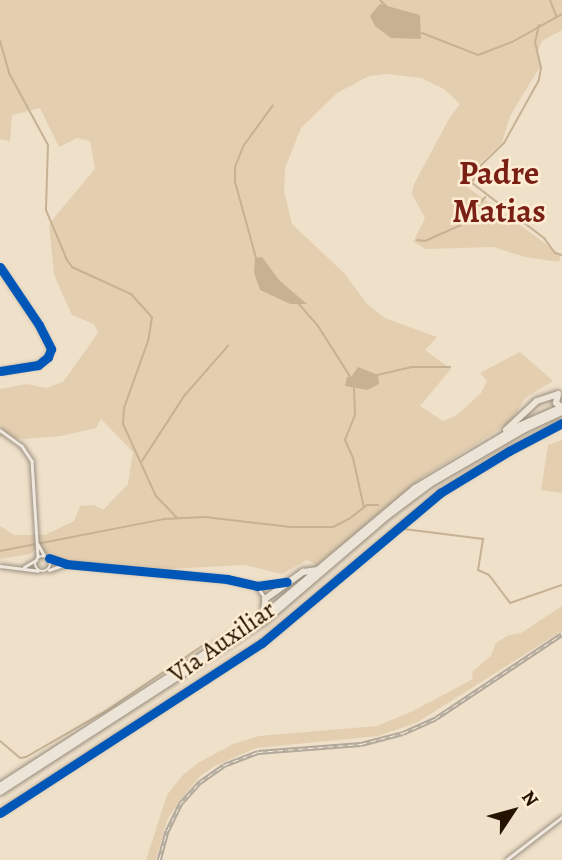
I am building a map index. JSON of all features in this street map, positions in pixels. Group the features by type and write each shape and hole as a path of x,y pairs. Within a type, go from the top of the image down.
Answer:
{"highway":[{"path":"491,442 537,401 558,394 556,403 562,409"},
{"path":"0,786 264,615 400,499 491,442 562,409"},
{"path":"0,792 266,620 386,517 429,484 562,409"},
{"path":"264,615 265,599 303,572 318,570"}],"street":[{"path":"0,267 39,325 51,349 48,357 38,365 0,371"},
{"name":"Via Auxiliar","path":"0,813 262,643 440,493 562,423"},
{"path":"0,430 22,446 32,461 38,544 35,566 39,571"},
{"path":"38,544 44,555 66,564 227,579 257,586 287,582"},
{"path":"24,567 44,555"},
{"path":"46,572 51,564 49,558"},
{"path":"0,566 24,567 46,572 66,564"},
{"path":"257,586 265,599"},
{"path":"506,860 562,817"}],"shaded area":[{"path":"0,0 562,0 562,30 542,41 538,51 541,65 510,116 502,143 476,167 466,186 561,255 559,262 525,257 493,247 426,249 413,242 425,218 412,194 414,184 450,117 460,104 444,89 421,78 386,74 369,76 337,93 301,128 285,168 284,191 292,224 345,274 367,304 385,318 437,337 425,350 451,369 420,406 443,421 457,415 481,393 487,381 480,373 520,352 553,381 525,398 511,422 423,477 317,565 307,560 282,574 245,565 166,569 60,560 37,548 30,554 0,559 0,526 14,535 45,535 74,521 80,506 94,505 103,510 128,484 133,452 101,419 96,428 61,436 24,439 0,436 0,389 27,384 46,388 63,382 98,333 94,324 72,315 65,300 54,274 49,224 95,169 90,141 77,138 59,147 40,108 12,115 10,141 0,139","holes":["262,257 280,281 305,303 290,304 260,290 254,273"]},
{"path":"380,4 420,15 421,39 391,38 375,26 370,16"},
{"path":"262,257 280,281 307,304 290,304 260,290 254,273 255,258"},
{"path":"358,367 378,375 379,384 367,390 345,386 347,377 351,377"},
{"path":"562,440 562,493 541,490 548,445"},
{"path":"562,606 562,631 416,723 378,736 256,748 213,767 199,777 167,820 156,860 146,860 167,795 183,775 198,763 233,744 259,736 377,726 413,711 473,679 472,672 491,656 496,643 509,635 521,633"}],"waterway":[{"path":"380,0 389,9"},
{"path":"550,0 556,16"},
{"path":"422,33 478,55 512,42 562,14"},
{"path":"539,25 535,42 541,67 539,80 504,143 479,167 472,183 544,238 555,253 562,255"},
{"path":"0,41 10,75 48,145 46,210 67,260 72,267 131,294 152,317 148,341 124,408 123,424 156,496 177,518"},
{"path":"256,258 235,182 235,167 244,145 273,105"},
{"path":"417,240 425,241 461,225 485,197"},
{"path":"298,303 318,326 351,378"},
{"path":"142,461 184,396 228,346"},
{"path":"377,375 412,367 450,367"},
{"path":"354,387 355,415 345,440 353,458 364,508"},
{"path":"0,551 164,519 205,517 290,527 333,527 367,505 378,505"},
{"path":"404,529 483,539 478,570 489,575 510,603 562,585"},
{"path":"0,741 20,758 26,757 106,711 205,644"}],"railway":[{"path":"159,860 167,831 180,804 200,782 224,765 258,752 361,744 403,733 436,718 562,634"}],"cycle path":[{"path":"0,267 39,325 51,349 48,357 38,365 0,371"},
{"path":"0,813 262,643 440,493 562,423"},
{"path":"49,558 66,564 227,579 257,586 287,582"}],"district":[{"name":"Padre Matias","path":"499,192"}]}
